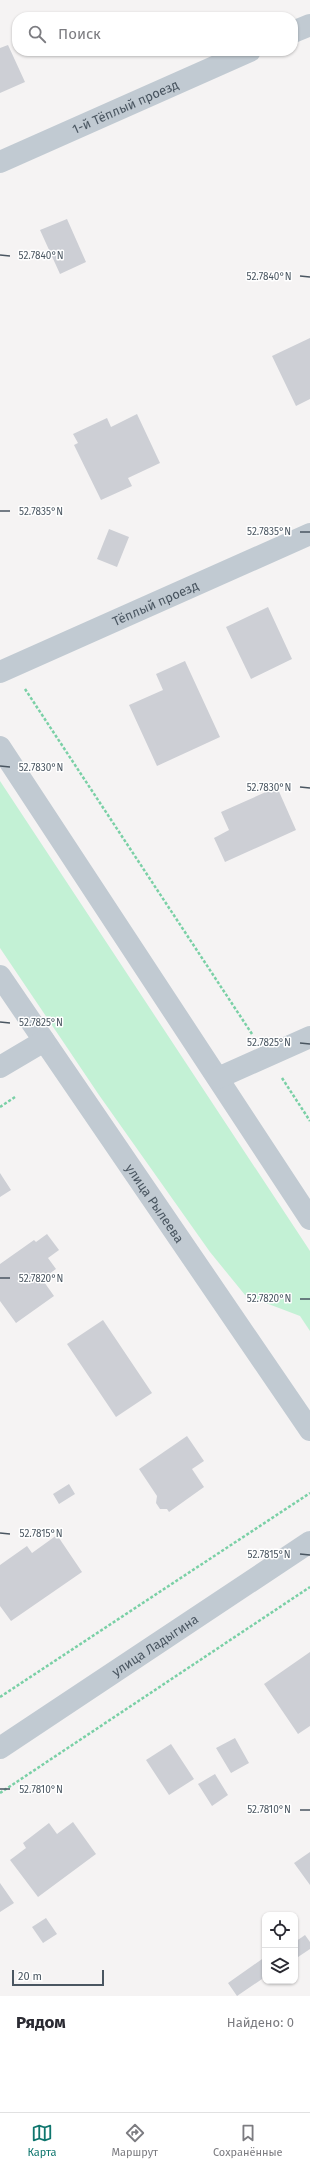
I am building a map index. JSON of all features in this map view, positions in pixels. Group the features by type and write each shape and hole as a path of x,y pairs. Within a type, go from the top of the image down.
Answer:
{"street":[{"path":"298,30 310,25"},
{"name":"1-й Тёплый проезд","path":"0,162 239,56"},
{"name":"Тёплый проезд","path":"5,670 310,534"},
{"path":"0,747 310,1218"},
{"name":"улица Рылеева","path":"0,976 310,1430"},
{"path":"218,1078 310,1037"},
{"path":"0,1067 44,1041"},
{"name":"улица Ладыгина","path":"0,1748 310,1542"}],"path":[{"path":"5,670 310,1121"},
{"path":"0,1107 15,1097"},
{"path":"0,1698 310,1492"},
{"path":"0,1793 310,1587"}],"green space":[{"path":"0,781 310,1251 310,1331 300,1316 245,1295 210,1252 99,1095 0,948"}],"building":[{"path":"8,45 25,82 0,93 0,48"},
{"path":"67,219 86,262 60,274 40,230"},
{"path":"310,338 310,399 296,406 272,356"},
{"path":"137,414 160,463 128,478 132,486 101,500 74,445 78,443 73,434 107,418 111,427"},
{"path":"109,529 129,537 117,567 97,559"},
{"path":"268,607 292,659 251,679 226,627"},
{"path":"185,661 220,737 157,766 129,705 163,690 156,674"},
{"path":"277,787 296,830 225,862 214,838 229,830 221,812"},
{"path":"0,1173 11,1190 0,1197"},
{"path":"47,1234 59,1250 48,1258 56,1269 42,1279 54,1296 16,1323 0,1301 0,1264 34,1240 36,1242"},
{"path":"103,1320 152,1393 116,1417 67,1344"},
{"path":"187,1436 204,1461 192,1469 204,1487 169,1512 167,1509 160,1509 156,1503 157,1496 139,1469"},
{"path":"69,1484 75,1494 59,1504 53,1494"},
{"path":"57,1535 82,1572 11,1621 0,1606 0,1565 27,1546 32,1553"},
{"path":"310,1652 310,1726 298,1734 264,1684"},
{"path":"235,1738 249,1763 231,1773 216,1748"},
{"path":"171,1744 194,1779 169,1795 146,1760"},
{"path":"215,1774 228,1795 212,1806 198,1784"},
{"path":"73,1822 96,1854 38,1897 10,1860 26,1848 23,1843 49,1823 57,1834"},
{"path":"310,1852 310,1885 294,1863"},
{"path":"0,1883 14,1903 0,1912"},
{"path":"46,1918 57,1934 43,1943 32,1927"},
{"path":"305,1935 310,1942 310,1949 298,1957 298,1948 298,1940"},
{"path":"262,1959 262,1979 237,1996 228,1983"}]}
